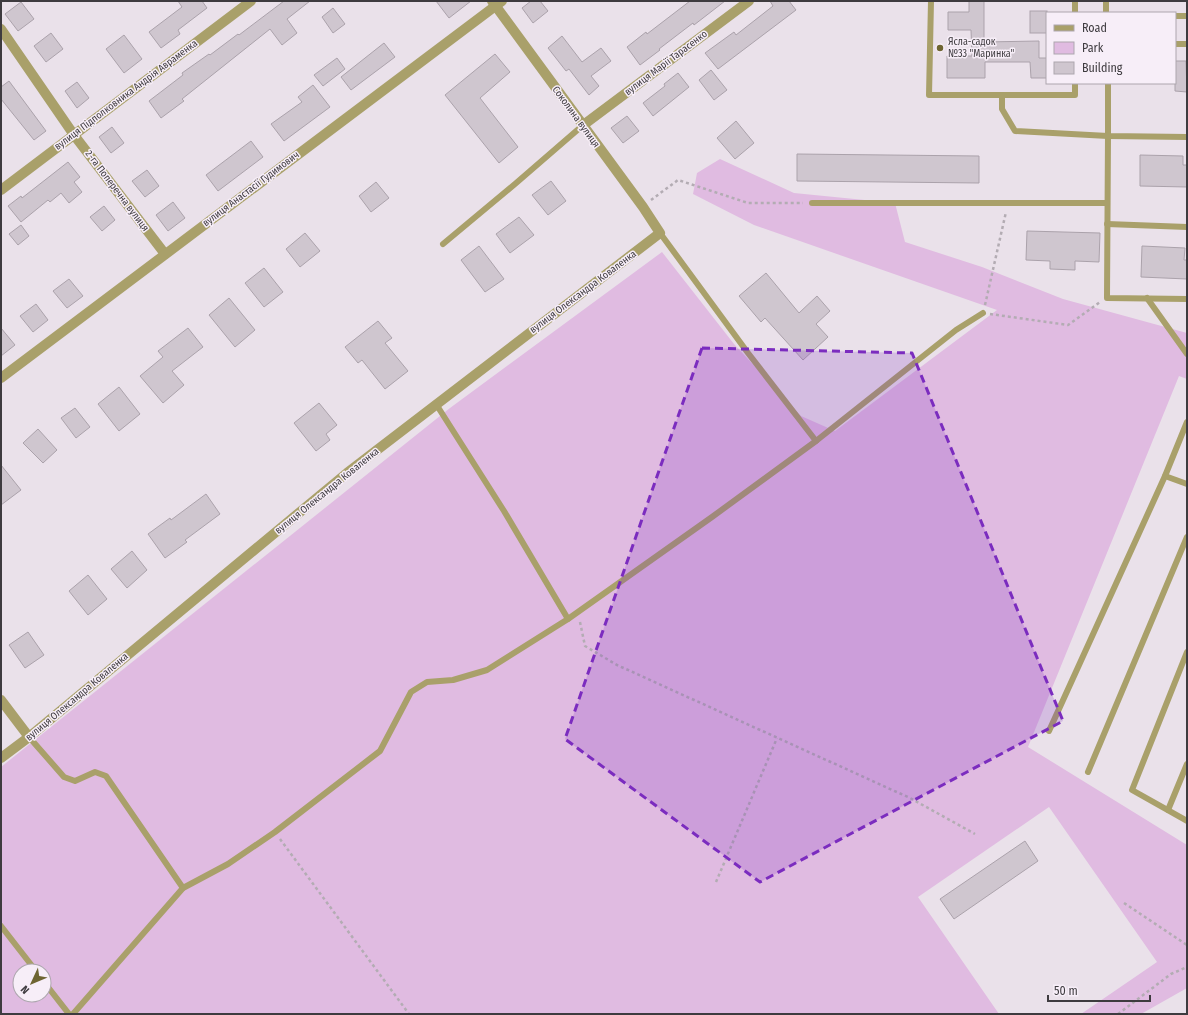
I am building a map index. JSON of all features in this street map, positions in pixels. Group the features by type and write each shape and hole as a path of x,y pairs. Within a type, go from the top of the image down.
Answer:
{"street":[{"name":"вулиця Підполковника Андрія Авраменка","path":"1,190 251,1"},
{"name":"вулиця Марії Тарасенко","path":"582,126 749,1"},
{"name":"Соколина вулиця","path":"496,3 582,126 643,207 660,233"},
{"name":"вулиця Анастасії Гудимович","path":"1,378 496,3"},
{"name":"2-га Поперечна вулиця","path":"1,29 74,135 165,254"},
{"name":"вулиця Олександра Коваленка","path":"1,758 29,737 347,473 660,233"},
{"path":"1,700 29,737"}],"lane":[{"path":"931,1 929,95 1075,95 1075,84"},
{"path":"1075,1 1075,12"},
{"path":"1106,1 1106,12"},
{"path":"1176,16 1187,16"},
{"path":"1176,44 1187,44"},
{"path":"1108,84 1107,298 1187,299"},
{"path":"1002,95 1002,109 1015,131 1108,136 1187,137"},
{"path":"443,244 582,126"},
{"path":"812,203 1107,203"},
{"path":"1108,224 1187,227"},
{"path":"660,233 748,353 816,441"},
{"path":"1147,298 1187,354"},
{"path":"72,1014 183,888 228,864 275,832 380,751 411,692 427,682 454,680 487,670 568,619 816,441 956,330 983,313"},
{"path":"436,404 504,511 568,619"},
{"path":"1049,732 1165,476 1187,422"},
{"path":"1165,476 1187,484"},
{"path":"1088,772 1187,537"},
{"path":"1187,652 1132,790 1187,821"},
{"path":"29,737 64,777 74,781 95,772 106,776 183,888"},
{"path":"1168,810 1187,764"},
{"path":"1,926 30,963"},
{"path":"52,992 69,1014"}],"path":[{"path":"643,207 678,180 748,203 812,203"},
{"path":"1008,203 983,313 1068,325 1107,298"},
{"path":"577,612 586,646 617,665 910,798 975,834"},
{"path":"716,882 777,738"},
{"path":"275,832 409,1014"},
{"path":"1124,903 1187,945"},
{"path":"1118,1014 1171,974 1187,967"}],"highlighted area":[{"path":"702,348 912,353 1063,721 760,882 565,739"}],"green space":[{"path":"720,159 794,193 895,203 905,242 982,267 1063,299 1187,333 1187,379 1179,376 1028,747 1187,845 1187,988 1141,1014 1081,1014 1157,962 1049,807 918,897 999,1014 1,1014 1,767 450,408 662,252 734,344 801,416 835,431 997,310 754,225 693,194 697,173"}],"building":[{"path":"178,1 202,1 207,8 178,30 180,34 161,48 149,32 182,7"},
{"path":"284,1 310,1 287,19 297,33 282,45 270,29 182,99 184,101 161,118 149,101 183,75 182,73 209,54 210,55 238,34 239,35"},
{"path":"436,1 471,1 449,18"},
{"path":"531,1 540,1 548,11 533,23 522,8"},
{"path":"690,1 725,1 694,25 693,23 640,65 627,47 646,32 647,34"},
{"path":"770,1 789,1 796,10 718,69 705,53 734,32 736,35 773,6"},
{"path":"969,1 984,1 984,42 1039,41 1039,58 1046,58 1046,78 1031,78 1030,62 985,62 985,78 947,78 947,56 972,56 971,30 948,30 948,12 969,12"},
{"path":"21,2 34,19 18,31 5,14"},
{"path":"333,8 345,24 333,33 322,17"},
{"path":"1030,11 1047,11 1046,33 1030,33"},
{"path":"51,33 63,49 46,62 34,46"},
{"path":"124,35 142,59 124,73 106,49"},
{"path":"562,36 582,62 601,48 611,61 591,76 599,86 589,95 569,69 566,71 548,48"},
{"path":"384,43 395,57 351,90 341,77"},
{"path":"495,54 510,72 480,98 518,147 499,163 445,95"},
{"path":"337,58 345,69 323,86 314,75"},
{"path":"1176,61 1186,61 1187,92 1175,91"},
{"path":"711,70 727,90 714,100 699,80"},
{"path":"678,73 689,87 653,116 643,103 665,86 664,84"},
{"path":"9,81 46,131 34,140 1,99 1,87"},
{"path":"77,82 89,98 77,108 65,91"},
{"path":"313,85 330,107 284,141 271,124 302,102 298,97"},
{"path":"627,116 639,131 623,143 611,128"},
{"path":"736,121 754,143 735,159 717,138"},
{"path":"112,127 124,143 111,153 99,137"},
{"path":"251,141 263,157 218,191 206,175"},
{"path":"797,154 979,156 979,183 797,181"},
{"path":"1140,155 1183,156 1183,165 1187,165 1187,187 1140,186"},
{"path":"68,162 80,177 74,182 82,192 69,203 61,193 50,202 48,200 21,222 8,206 21,196 22,198"},
{"path":"147,170 159,186 145,197 132,181"},
{"path":"551,181 566,201 548,215 532,195"},
{"path":"376,182 389,198 371,212 359,196"},
{"path":"173,202 185,218 168,231 156,215"},
{"path":"104,206 115,220 102,231 90,217"},
{"path":"519,217 534,235 510,253 496,234"},
{"path":"21,225 29,236 18,245 9,234"},
{"path":"1027,231 1100,233 1099,262 1075,261 1075,270 1050,269 1050,261 1026,260"},
{"path":"305,233 320,251 300,267 286,249"},
{"path":"479,246 504,279 485,292 461,260"},
{"path":"1142,246 1185,248 1184,260 1187,260 1187,279 1141,277"},
{"path":"264,268 283,292 264,307 245,283"},
{"path":"766,273 799,313 817,296 830,311 816,324 828,337 803,360 765,318 761,322 739,296"},
{"path":"69,279 83,296 67,308 53,291"},
{"path":"229,298 255,330 235,347 209,315"},
{"path":"36,304 48,320 33,332 20,316"},
{"path":"378,321 392,338 385,343 408,371 385,389 362,360 358,363 345,347"},
{"path":"1,328 15,345 1,356"},
{"path":"188,328 203,347 172,371 184,385 163,403 140,376 163,357 158,351"},
{"path":"119,387 140,414 119,431 98,404"},
{"path":"319,403 337,425 326,434 330,440 316,451 294,423"},
{"path":"75,408 90,427 76,438 61,418"},
{"path":"38,429 57,450 43,463 23,443"},
{"path":"1,465 21,490 1,505"},
{"path":"206,494 220,514 185,540 187,542 165,558 148,534 170,518 171,520"},
{"path":"132,551 147,570 127,588 111,569"},
{"path":"88,575 107,599 88,615 69,591"},
{"path":"28,632 44,655 25,668 9,645"},
{"path":"1025,841 1038,861 954,919 940,899"}],"place":[{"name":"Ясла-садок №33 \"Маринка\"","path":"940,48"}]}
